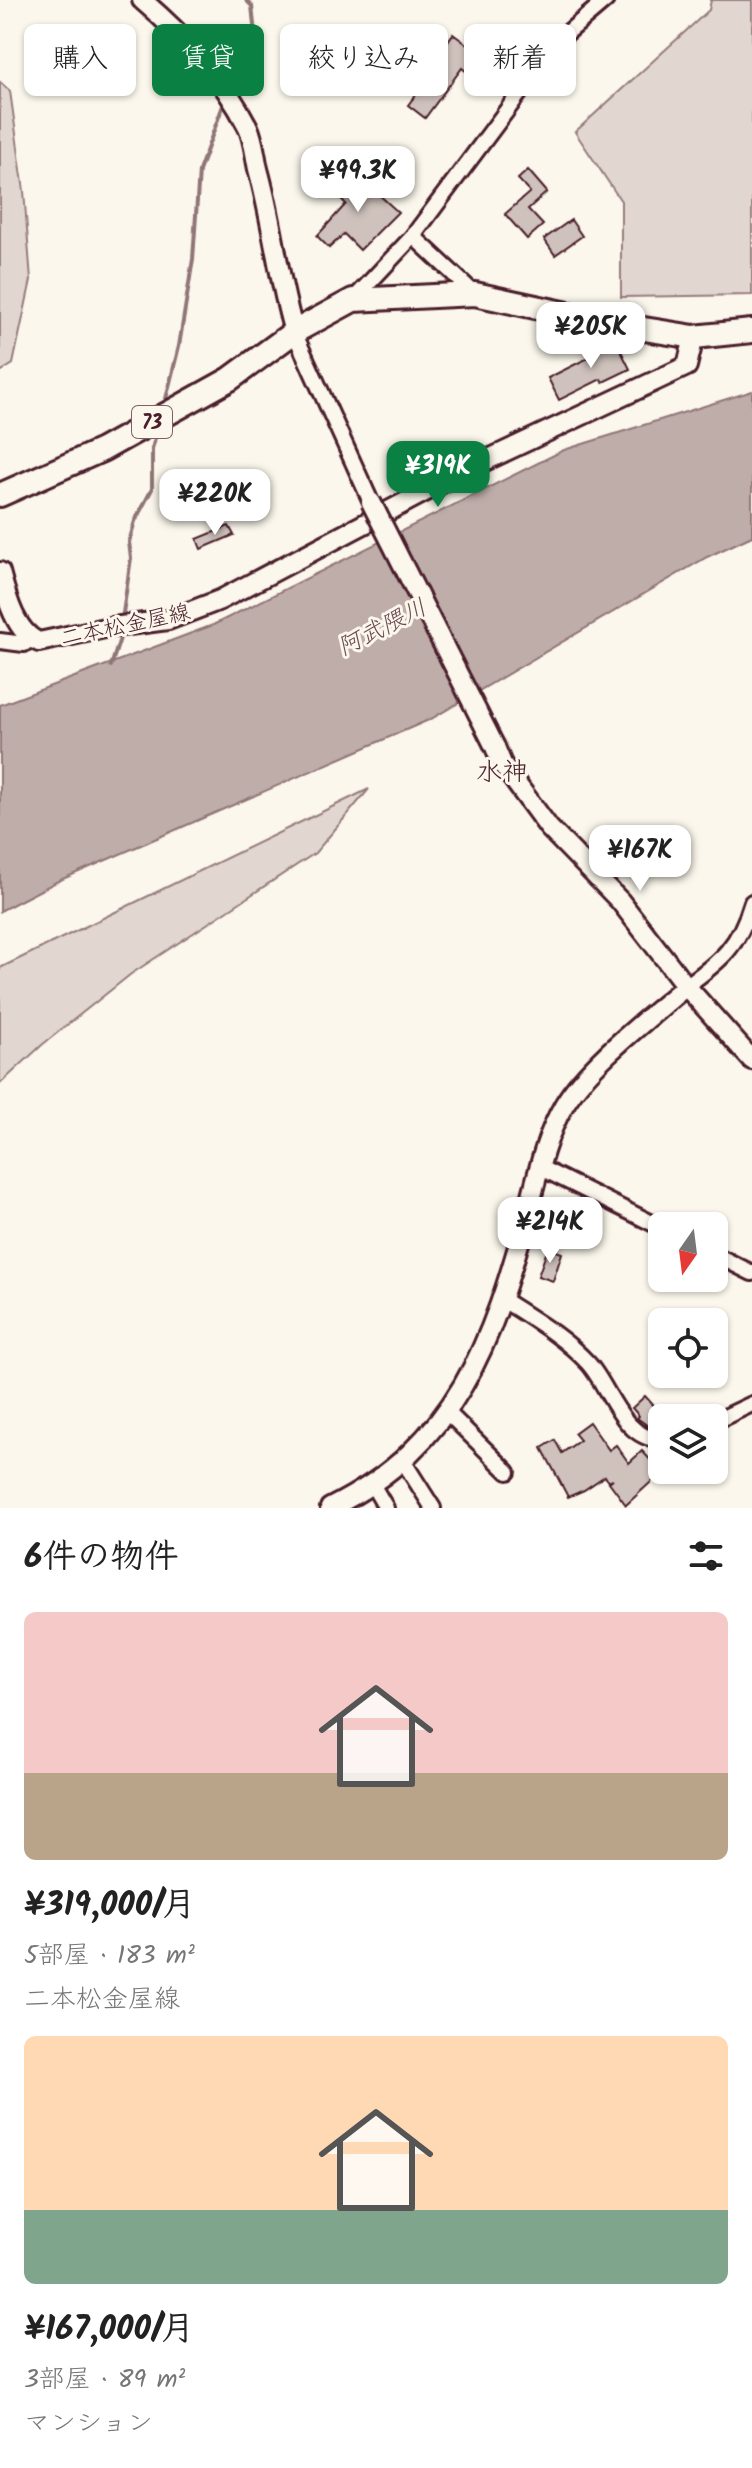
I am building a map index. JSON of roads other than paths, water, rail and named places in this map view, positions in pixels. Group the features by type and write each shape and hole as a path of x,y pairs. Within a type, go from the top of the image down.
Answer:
{"main road":[{"name":"73","path":"0,495 102,450 230,379 294,332 353,300 475,294 619,325 694,337 752,331"}],"street":[{"path":"142,0 196,48 230,96 249,130 267,199 281,287 294,332 371,502 502,764 549,828 620,901 686,986 752,1060"},
{"path":"353,300 413,236 560,39 606,0"},
{"path":"413,236 475,294"},
{"name":"二本松金屋線","path":"0,572 16,616 31,639 47,641 105,628 168,620 220,600 472,467 687,366 694,337"},
{"path":"0,641 24,644 31,639"},
{"path":"330,1508 372,1484 402,1459 447,1412 483,1351 502,1299 549,1133 565,1102 619,1045 686,986 713,967 743,933 752,902"},
{"path":"539,1167 648,1221"},
{"path":"728,1261 752,1273"},
{"path":"502,1299 562,1339 588,1363 633,1431 648,1439"},
{"path":"728,1415 752,1404"},
{"path":"447,1412 508,1472"},
{"path":"402,1459 433,1508"},
{"path":"372,1484 386,1508"}],"water":[{"name":"阿武隈川","path":"752,391 752,536 707,557 431,719 58,881 0,911 0,705 213,625 564,450"}],"waterway":[{"path":"246,0 252,6 254,24"},
{"path":"164,407 179,346 193,259 199,171 225,100"},
{"path":"122,620 131,558 129,542 135,521 152,489 152,449 158,427"},
{"path":"111,666 122,632"}],"district":[{"name":"水神","path":"502,771"}]}
